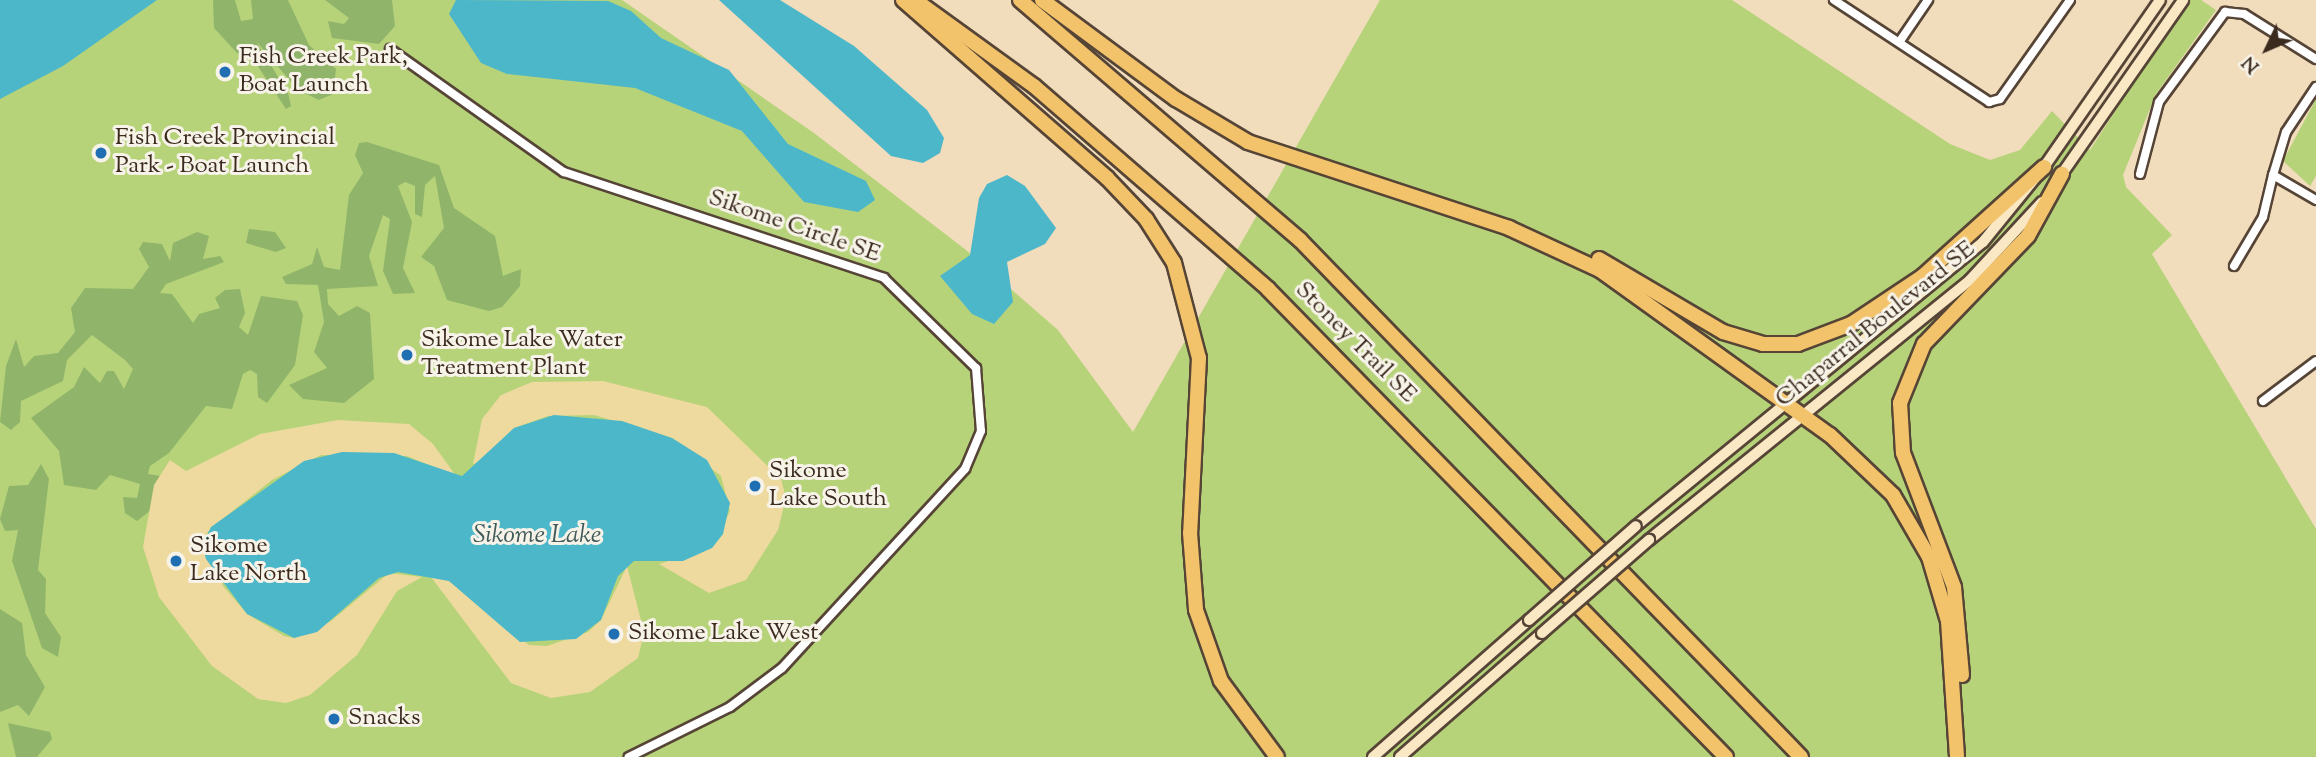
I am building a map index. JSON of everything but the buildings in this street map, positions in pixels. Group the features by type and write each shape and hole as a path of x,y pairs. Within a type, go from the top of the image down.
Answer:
{"highway":[{"path":"903,0 1115,186 1174,263 1199,358 1193,597 1213,664 1253,726 1277,757"},
{"name":"Stoney Trail SE","path":"915,0 1034,86 1268,289 1726,757"},
{"name":"Stoney Trail SE","path":"1020,0 1300,240 1801,757"},
{"path":"1042,0 1176,99 1248,142 1591,255 1733,336 1786,345 1844,327 1894,296 1961,246 2044,167"},
{"path":"1958,757 1958,605 1903,453 1900,403 1924,344 2028,236 2062,174"},
{"path":"1487,220 1600,270 1787,400 1886,487 1929,557 1948,621 1958,757"},
{"path":"1253,726 1287,757"}],"main road":[{"name":"Chaparral Boulevard SE","path":"1373,757 1636,526 1787,400 1965,259 2044,167 2160,0"},
{"name":"Chaparral Boulevard SE","path":"1401,757 1649,540 1801,412 1970,280 2062,174 2183,0"}],"street":[{"path":"1833,0 1900,41 1989,102 2000,99 2070,0"},
{"path":"1900,41 1928,0"},
{"path":"2140,174 2159,102 2228,11 2316,59"},
{"name":"Sikome Circle SE","path":"390,49 564,172 884,278 976,368 981,431 965,469 782,668 730,707 629,757"},
{"path":"2234,266 2263,217 2286,132 2316,88"},
{"path":"2273,175 2316,200"},
{"path":"2263,401 2316,361"}],"green space":[{"path":"142,0 622,0 814,133 966,250 1058,330 1133,432 1380,0 1732,0 1950,144 1990,160 2020,150 2052,111 2090,150 2190,0 2201,0 2216,10 2156,94 2123,175 2126,187 2172,235 2152,254 2316,529 2316,757 0,757 0,95"},
{"path":"213,0 235,0 241,21 253,19 251,0 288,0 309,45 336,69 333,94 319,100 298,90 256,41 288,93 291,106 286,109 251,56 237,53 214,28"},
{"path":"325,0 392,0 395,26 379,44 332,38 328,21 344,24 349,18"},
{"path":"2316,99 2316,176 2310,186 2283,161"},
{"path":"367,142 439,165 454,208 495,236 503,276 521,269 520,286 502,307 489,311 447,300 434,266 421,257 444,228 435,176 425,185 422,217 415,214 415,186 405,182 398,186 412,222 403,268 415,293 393,294 383,271 390,219 383,215 369,256 378,286 327,289 328,304 339,316 357,306 370,313 374,379 344,403 303,399 289,385 327,368 314,352 324,322 318,285 286,284 282,277 312,264 317,247 324,267 340,270 349,195 363,173 355,155 359,143"},
{"path":"249,229 275,232 286,248 276,252 246,243"},
{"path":"197,232 209,236 203,259 220,256 224,262 166,284 160,293 172,294 193,323 199,314 220,308 215,298 225,290 240,289 245,313 239,327 248,335 261,296 297,301 303,315 295,365 267,403 258,397 257,374 250,370 243,374 232,409 206,406 169,453 150,466 148,474 160,476 151,510 137,521 125,513 123,497 137,498 140,484 110,475 96,490 64,485 59,451 31,418 74,387 84,367 100,383 107,371 114,371 124,389 133,369 92,335 67,360 63,381 21,401 20,422 11,430 0,422 6,366 16,339 24,367 34,356 58,353 75,332 71,308 85,288 133,289 149,267 139,249 143,242 162,244 170,261 173,243"},
{"path":"41,464 49,479 38,570 46,579 45,613 61,637 58,657 42,648 12,561 18,530 5,531 0,519 9,486 28,485"},
{"path":"0,609 22,623 26,655 45,687 29,716 18,705 0,712"},
{"path":"8,723 50,732 52,739 37,757 16,757"}],"sand":[{"name":"Sikome Lake South","path":"603,381 707,407 781,479 786,498 778,530 746,580 709,593 659,564 712,548 730,511 721,476 672,438 594,415 548,416 514,428 485,461 473,464 482,419 501,395 532,382"},
{"name":"Sikome Lake North","path":"338,420 409,424 433,444 456,476 407,456 321,455 272,480 211,528 204,537 223,586 247,614 284,636 294,638 331,621 389,573 422,577 397,591 357,655 310,695 286,703 258,699 212,666 159,597 143,547 154,485 170,460 186,471 260,434"},
{"name":"Sikome Lake West","path":"627,566 644,632 638,658 590,692 551,698 511,683 431,577 449,581 529,645 547,646 588,632 601,620"}],"water":[{"path":"0,0 157,0 63,66 0,99"},
{"path":"456,0 608,1 631,11 661,38 729,70 788,144 866,181 875,200 858,212 804,202 742,131 635,88 507,74 481,63 449,14"},
{"path":"719,0 780,0 854,46 927,110 944,138 940,153 923,163 891,156"},
{"path":"1007,175 1025,186 1056,228 1045,244 1007,262 1013,302 994,324 972,314 940,276 970,255 979,198 987,184"},
{"name":"Sikome Lake","path":"554,415 622,421 672,438 707,460 730,503 723,534 712,548 683,561 634,561 618,576 601,620 576,639 520,642 449,581 398,572 379,578 317,632 294,638 247,614 206,559 202,546 211,527 304,461 342,452 394,453 462,476 514,428"}],"place":[{"name":"Fish Creek Park, Boat Launch","path":"225,72"},
{"name":"Fish Creek Provincial Park - Boat Launch","path":"101,153"},
{"name":"Sikome Lake Water Treatment Plant","path":"407,355"},
{"name":"Sikome Lake South","path":"755,486"},
{"name":"Sikome Lake North","path":"176,561"},
{"name":"Sikome Lake West","path":"614,634"},
{"name":"Snacks","path":"334,719"}]}
